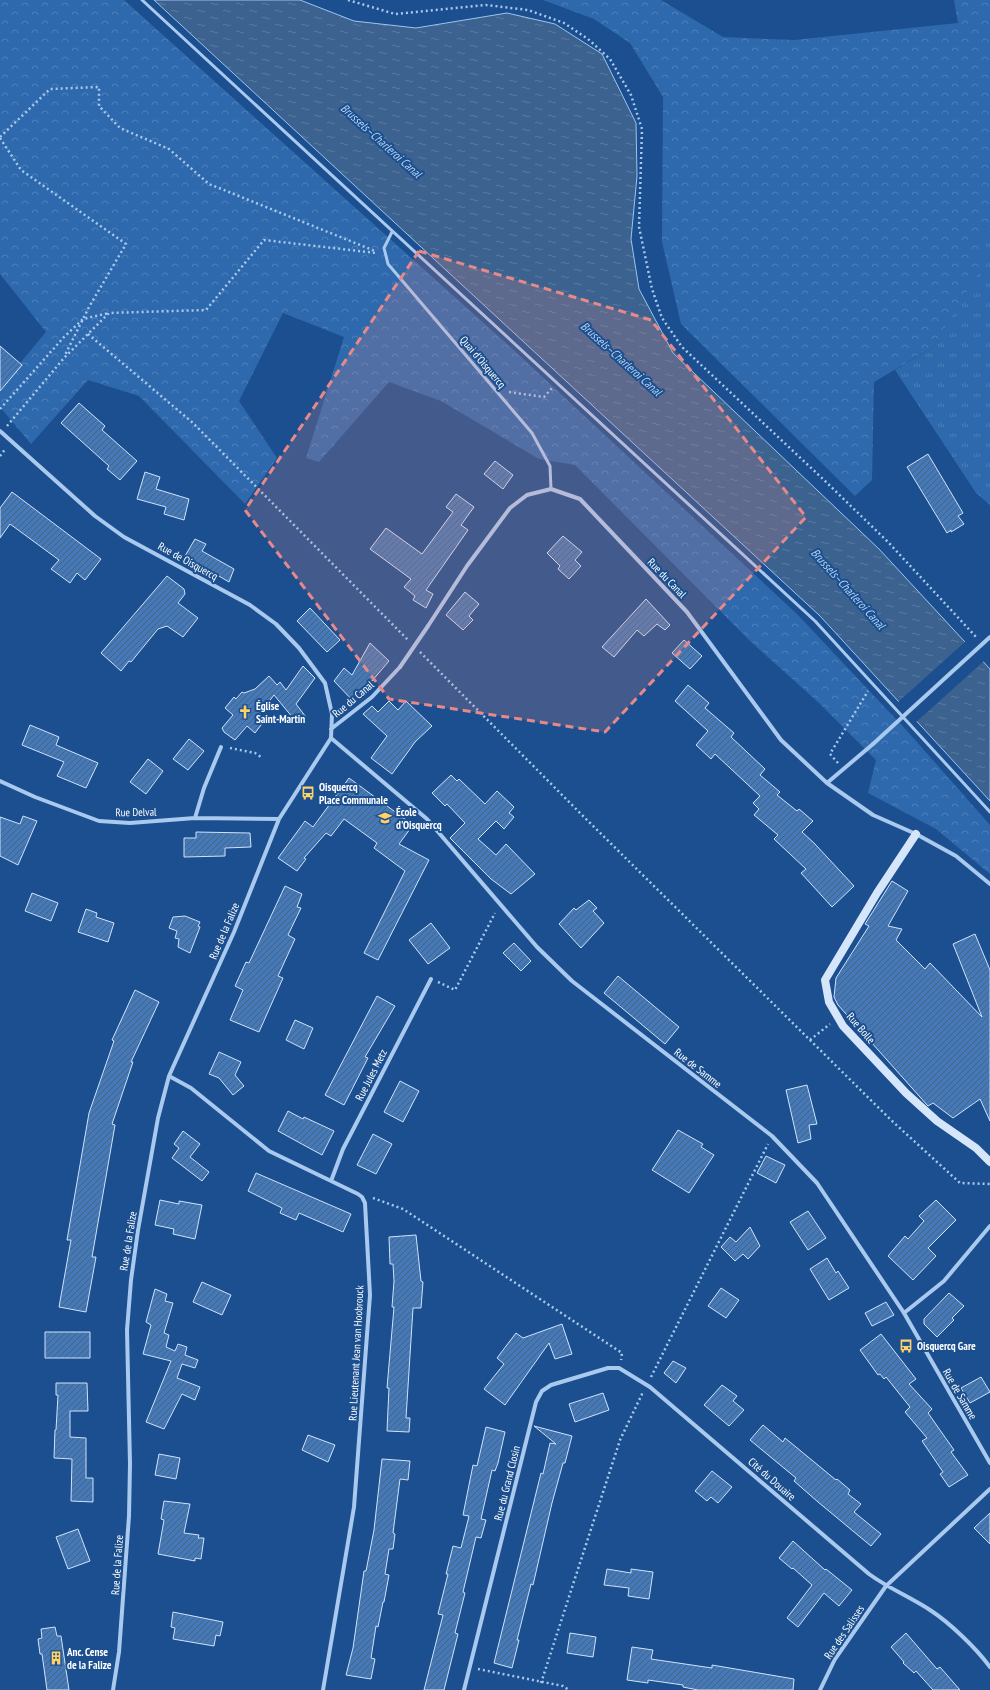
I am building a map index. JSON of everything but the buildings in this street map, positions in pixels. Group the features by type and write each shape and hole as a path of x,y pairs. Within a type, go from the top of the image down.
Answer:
{"street":[{"name":"Rue de Oisquercq","path":"1,432 95,516 124,537 250,605 276,624 299,648 325,683 332,714 331,738"},
{"name":"Rue du Canal","path":"332,729 372,697 400,667 467,566 510,508 527,495 552,489 580,500 687,612 781,740 827,783"},
{"path":"990,638 873,744 827,783 873,814 916,834 956,856 990,884"},
{"name":"Rue de la Falize","path":"113,1690 119,1652 129,1516 130,1464 127,1330 131,1280 158,1118 169,1076 234,932 279,818 331,738"},
{"name":"Rue de Samme","path":"331,738 427,819 536,947 572,981 772,1136 817,1183 904,1313 990,1464"},
{"path":"195,818 204,788 221,746"},
{"name":"Rue Delval","path":"0,781 35,797 99,821 130,823 195,818 279,818"},
{"name":"Rue Bolle","path":"916,834 877,893 825,980 829,1002 843,1026 906,1092 937,1121 976,1148 990,1162"},
{"name":"Rue Jules Metz","path":"331,1181 344,1149 431,979"},
{"path":"169,1076 191,1088 269,1151 362,1197"},
{"name":"Rue Lieutenant Jean van Hoobrouck","path":"323,1690 354,1507 363,1403 370,1295 366,1209 362,1197"},
{"path":"904,1313 944,1281 990,1226"},
{"name":"Rue du Grand Closin","path":"464,1690 536,1402 542,1391 551,1385 608,1368 619,1368"},
{"path":"619,1368 647,1385"},
{"name":"Cité du Douaire","path":"647,1385 869,1574 886,1586 931,1610 978,1652 990,1667"},
{"path":"886,1586 990,1489"},
{"name":"Rue des Salisses","path":"820,1690 835,1659 886,1586"}],"lane":[{"path":"142,0 392,232 558,382 815,621 990,812"},
{"path":"384,254 384,248 392,232"},
{"name":"Quai d'Oisquercq","path":"384,254 388,264 532,433 550,466 552,489"}],"path":[{"path":"348,0 395,14 486,5 528,10 564,23 588,39 610,59 630,95 642,129 639,227 652,289 662,318 682,347 888,542 979,640"},
{"path":"64,358 83,319 126,244 21,170 0,138 50,89 99,87 99,106 120,128 169,149 209,184 384,254"},
{"path":"0,409 64,337 83,319 109,313 206,310 264,240 384,254"},
{"path":"1,432 64,358 109,313"},
{"path":"88,334 193,423 410,642"},
{"path":"494,390 544,397 558,382"},
{"path":"416,648 582,816 891,1120 960,1184 990,1184"},
{"path":"844,769 830,754 872,683"},
{"path":"221,746 255,753 261,757"},
{"path":"431,979 455,990 500,906"},
{"path":"810,1040 838,1017"},
{"path":"541,1682 620,1440 772,1136"},
{"path":"362,1197 374,1198 402,1209 622,1353 619,1368"},
{"path":"470,1667 563,1686 569,1690"}],"highlighted area":[{"path":"419,251 651,320 806,517 605,732 389,699 245,510"}],"green space":[{"path":"0,0 124,0 506,343 798,615 909,733 990,825 990,874 936,829 868,793 876,760 819,703 750,641 575,465 539,459 441,401 389,382 319,462 306,458 344,337 283,313 239,401 277,458 245,504 139,396 88,380 31,444 0,407 0,387 46,332 0,274"},
{"path":"543,0 661,0 723,37 794,40 958,23 954,0 990,0 990,226 982,227 981,269 933,347 874,382 872,480 855,496 681,324 662,242 663,97 630,43 594,19"},
{"path":"990,226 990,505 976,493 895,370 933,347 980,269 982,227"}],"water":[{"name":"Brussels–Charleroi Canal","path":"154,0 300,0 354,21 416,28 507,13 555,24 602,54 636,123 637,176 631,239 639,289 673,353 879,549 990,669 990,801 820,616"}],"pier":[{"path":"966,641 984,661 915,723 897,703"}],"place":[{"name":"Église Saint-Martin","path":"245,712"},
{"name":"Oisquercq Place Communale","path":"308,793"},
{"name":"École d'Oisquercq","path":"385,818"},
{"name":"Oisquercq Gare","path":"906,1346"},
{"name":"Anc. Cense de la Falize","path":"56,1658"}]}
